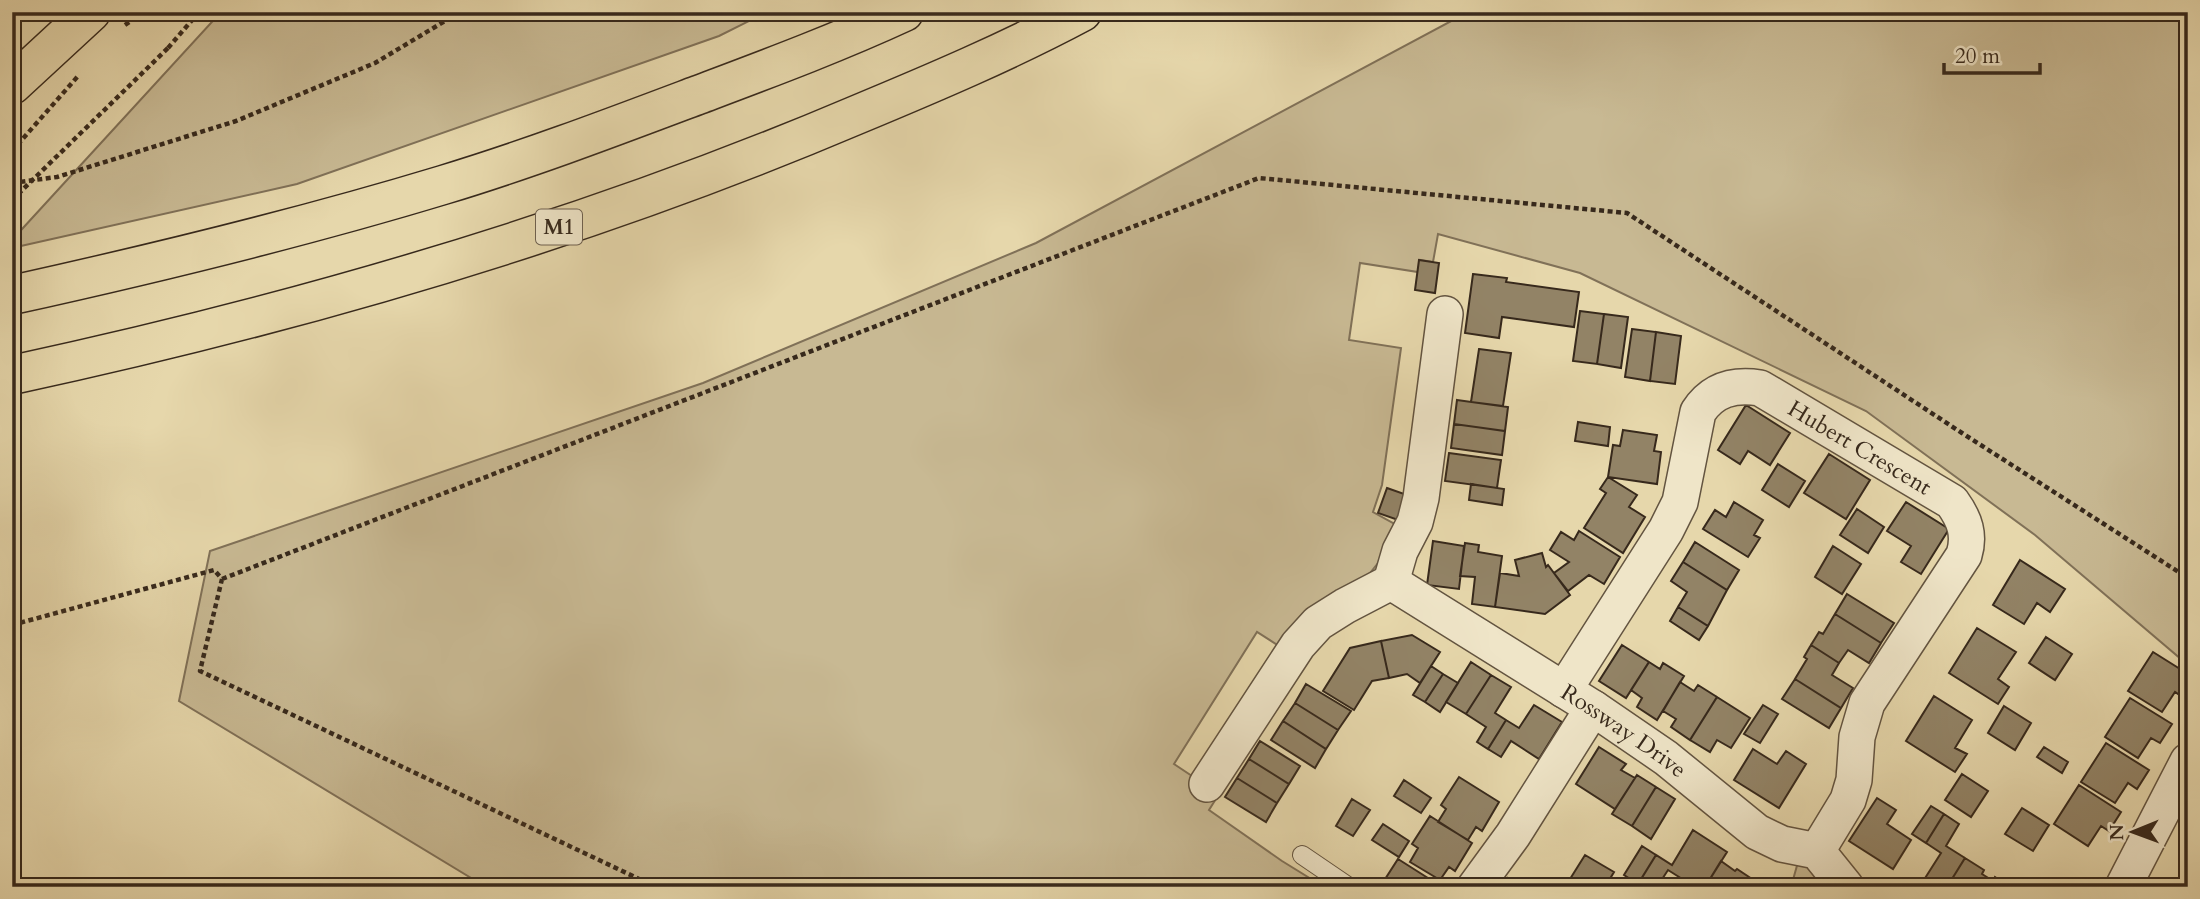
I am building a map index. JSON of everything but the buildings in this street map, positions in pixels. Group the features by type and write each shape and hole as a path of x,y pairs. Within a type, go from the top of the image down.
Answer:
{"highway":[{"path":"12,295 274,233 444,185 599,133 904,12"},
{"name":"M1","path":"12,375 148,346 306,305 466,258 597,214 775,149 931,84 1082,12"},
{"path":"12,85 106,20"}],"street":[{"path":"1207,784 1298,645 1318,623 1391,582 1400,551 1415,522 1421,498 1445,314"},
{"name":"Hubert Crescent","path":"1475,887 1513,835 1680,502 1698,412 1705,401 1717,392 1744,385 1760,388 1952,502 1964,520 1968,542 1964,555 1867,703 1857,737 1854,780 1848,800 1817,851"},
{"name":"Rossway Drive","path":"1391,582 1579,699 1665,758 1758,832 1782,844 1817,851"},
{"path":"2123,887 2188,761"},
{"path":"1817,851 1846,887"}],"lane":[{"path":"1302,855 1349,887"}],"path":[{"path":"106,20 144,12"},
{"path":"12,200 168,48 199,12"},
{"path":"12,183 57,177 236,121 375,63 460,12"},
{"path":"12,151 84,69"},
{"path":"222,579 1259,178 1627,214 2188,578"},
{"path":"12,625 214,570 222,579"},
{"path":"222,579 200,671 656,887"}],"shaded area":[{"path":"221,12 767,12 719,36 297,184 12,248 12,240"},
{"path":"1468,12 2188,12 2188,665 2035,535 1866,411 1580,273 1438,234 1433,262 1420,260 1418,272 1360,263 1349,340 1401,348 1382,485 1373,512 1400,527 1386,553 1370,573 1279,646 1257,632 1174,764 1219,794 1209,810 1324,887 486,887 179,701 210,551 703,383 1036,243"},
{"path":"1798,862 1809,866 1831,887 1791,887"}]}
